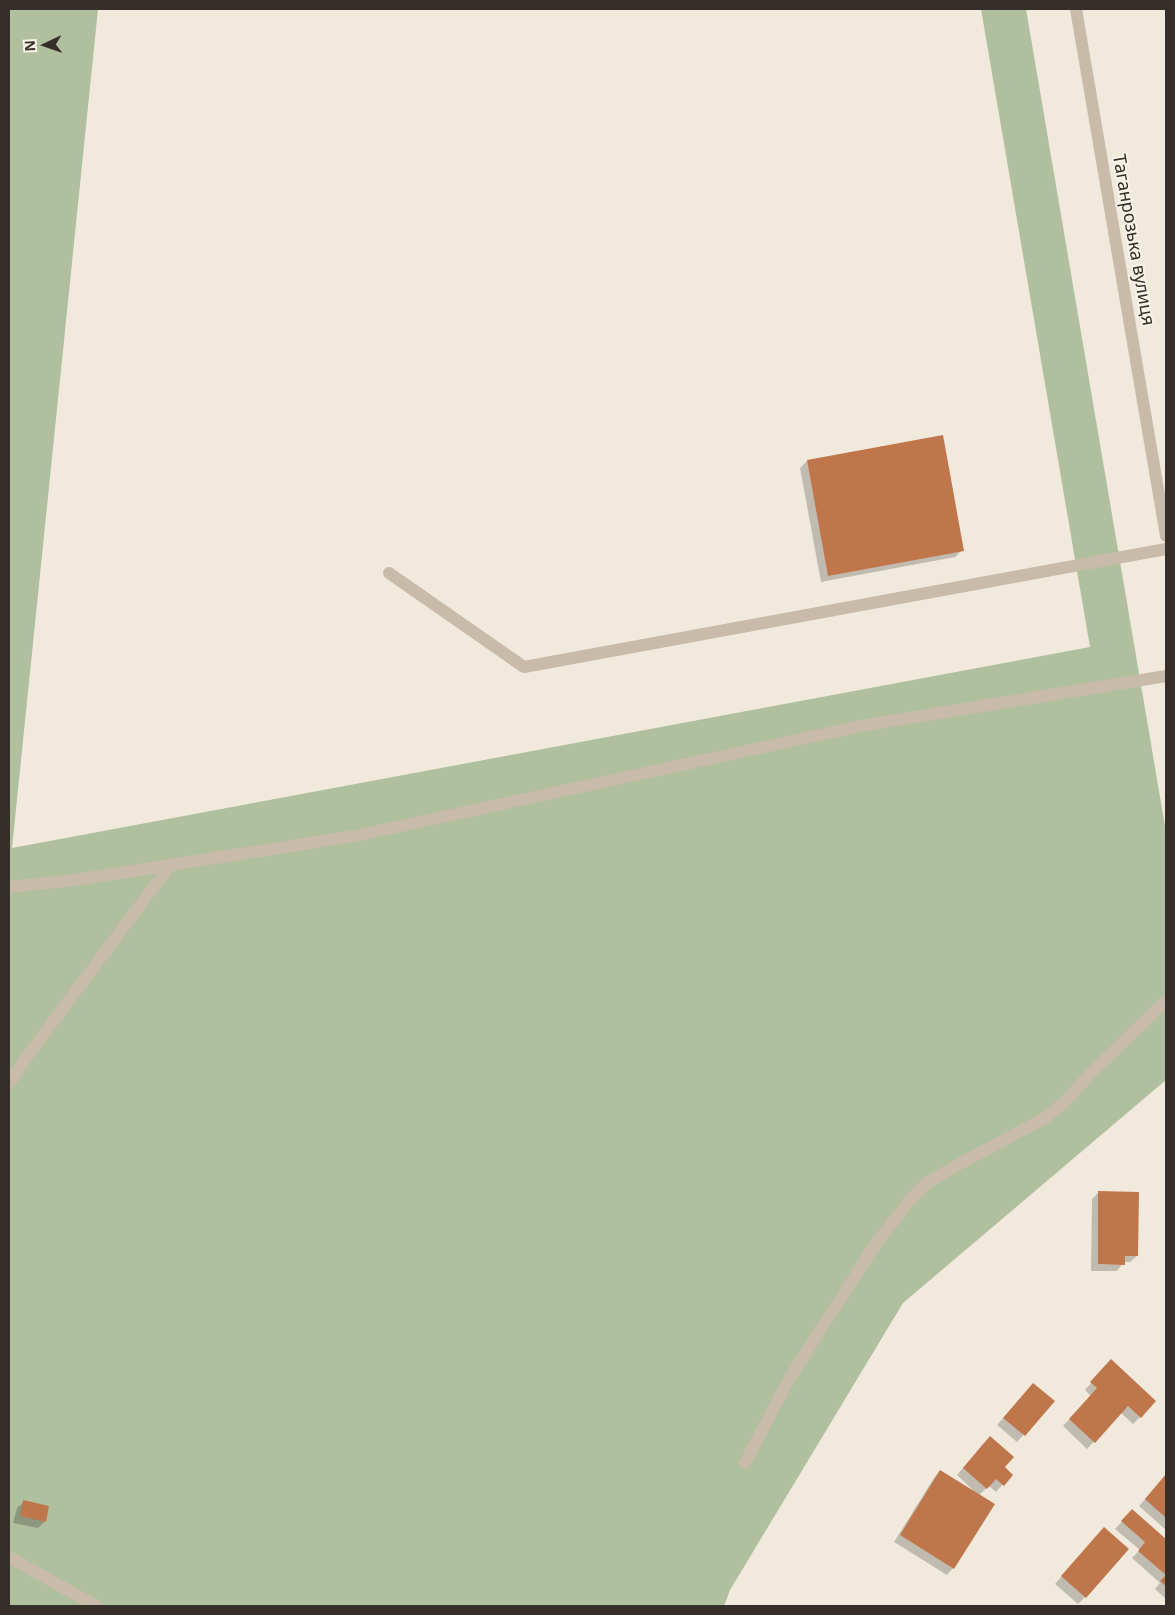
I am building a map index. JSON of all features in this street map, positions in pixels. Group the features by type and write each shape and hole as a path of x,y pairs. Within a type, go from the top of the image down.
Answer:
{"street":[{"name":"Таганрозька вулиця","path":"1076,9 1166,536"},
{"path":"389,573 524,667 1166,549"},
{"path":"9,887 75,880 354,836 861,726 1166,676"},
{"path":"9,1084 26,1058 170,865"},
{"path":"745,1463 789,1379 875,1245 910,1200 927,1184 941,1175 1046,1118 1065,1102 1091,1073 1166,1000"},
{"path":"9,1557 96,1606"}],"green space":[{"path":"9,9 98,9 12,848 1090,647 981,9 1026,9 1166,832 1166,1080 903,1303 730,1590 724,1606 9,1606"}],"building":[{"path":"943,435 964,551 828,576 807,460"},
{"path":"1098,1191 1139,1192 1138,1256 1125,1256 1125,1265 1098,1264"},
{"path":"1111,1359 1156,1401 1141,1418 1128,1406 1095,1443 1069,1419 1097,1388 1090,1382"},
{"path":"1033,1383 1055,1401 1025,1436 1003,1418"},
{"path":"990,1436 1014,1457 1005,1467 1013,1475 1004,1486 996,1479 987,1489 963,1468"},
{"path":"940,1470 995,1504 954,1569 900,1535"},
{"path":"1166,1474 1166,1518 1145,1499"},
{"path":"23,1500 49,1506 46,1522 20,1516"},
{"path":"1132,1509 1166,1539 1166,1575 1138,1551 1145,1542 1121,1521"},
{"path":"1104,1527 1129,1549 1086,1598 1061,1576"},
{"path":"1166,1575 1166,1586 1160,1581"}]}
